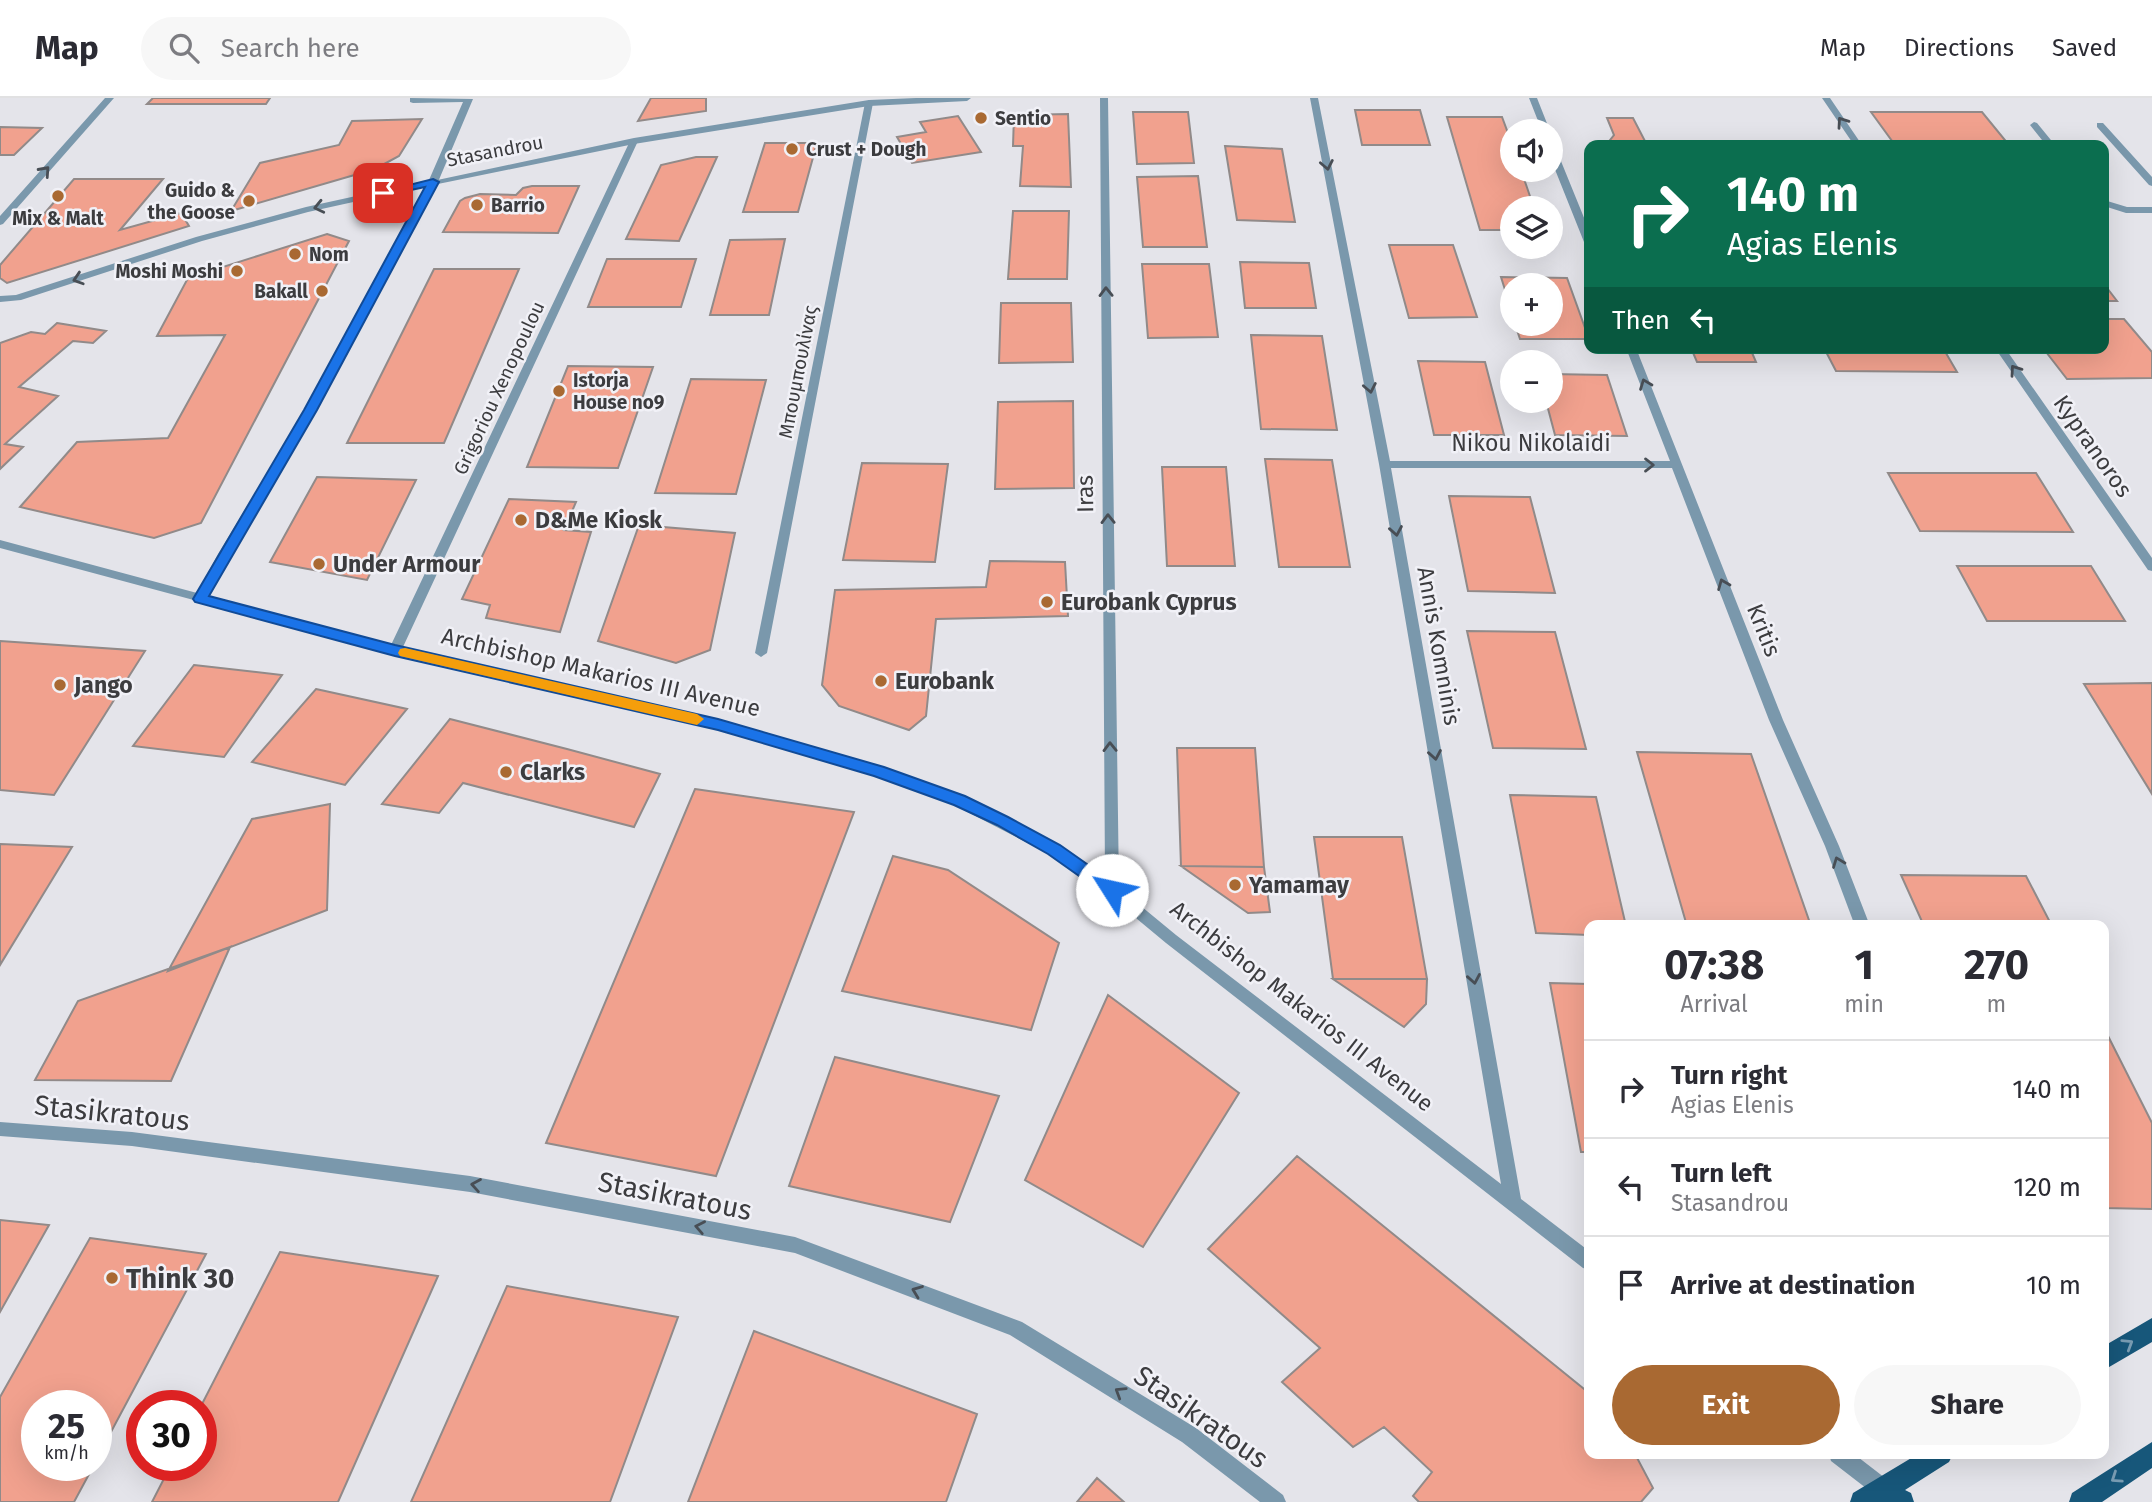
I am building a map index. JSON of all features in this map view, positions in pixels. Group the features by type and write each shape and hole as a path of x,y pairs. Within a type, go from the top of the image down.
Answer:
{"main road":[{"path":"2109,1356 2152,1329"},
{"path":"2081,1502 2152,1454"},
{"path":"1872,1495 1933,1459"},
{"path":"1872,1495 1902,1502"}],"street":[{"path":"0,222 110,98"},
{"path":"200,599 311,410 433,182 469,98 413,100"},
{"name":"Stasandrou","path":"0,299 17,298 199,239 306,210 433,182 634,141 869,100 967,98"},
{"name":"Iras","path":"1104,98 1112,890"},
{"name":"Annis Komninis","path":"1314,98 1385,464 1513,1203"},
{"path":"1533,98 1541,119"},
{"path":"1826,98 1855,140"},
{"name":"Μπουμπουλίνας","path":"761,653 869,100"},
{"path":"2034,125 2047,140"},
{"path":"2100,125 2152,183"},
{"name":"Grigoriou Xenopoulou","path":"395,650 634,141"},
{"path":"1563,177 1584,229"},
{"path":"2109,205 2126,210 2152,210"},
{"name":"Kritis","path":"1633,354 1776,720 1832,846 1861,920"},
{"name":"Kypranoros","path":"2004,354 2152,567"},
{"name":"Nikou Nikolaidi","path":"1385,464 1677,465"},
{"name":"Archbishop Makarios III Avenue","path":"0,544 395,650 718,724 879,772 959,801 1054,850 1112,890 1171,939 1584,1258"},
{"name":"Stasikratous","path":"0,1129 132,1139 470,1184 795,1245 1016,1328 1189,1436 1276,1502"},
{"path":"1842,1459 1872,1495"}],"building":[{"path":"153,98 270,98 266,104 147,104"},
{"path":"651,98 706,98 706,111 638,121"},
{"path":"1355,110 1420,110 1430,145 1362,145"},
{"path":"1133,112 1188,112 1194,163 1137,164"},
{"path":"1871,112 1982,112 2005,140 1891,140"},
{"path":"1068,114 1071,187 1020,186 1023,146 1013,146 1014,115"},
{"path":"958,116 981,152 912,163 897,137 926,132 920,122"},
{"path":"1447,117 1502,117 1500,182 1525,182 1530,196 1500,196 1500,230 1480,230"},
{"path":"1607,118 1633,118 1644,140 1610,140 1614,135"},
{"path":"422,119 399,156 375,169 231,211 260,163 339,145 352,121"},
{"path":"0,127 42,128 14,155 0,155"},
{"path":"765,143 817,143 798,212 743,212"},
{"path":"1225,146 1282,149 1295,222 1237,220"},
{"path":"696,157 717,157 679,241 626,239 661,165"},
{"path":"1198,176 1207,247 1143,247 1137,177"},
{"path":"74,179 163,179 120,230 181,213 189,226 7,283 0,278 0,265"},
{"path":"579,186 558,233 443,232 460,201 465,198 480,194 516,195 523,188"},
{"path":"1013,211 1069,211 1067,279 1008,279"},
{"path":"327,234 349,241 201,523 154,538 20,507 77,442 168,438 225,335 157,336 188,278"},
{"path":"785,239 769,315 710,315 730,240"},
{"path":"1389,245 1453,245 1477,317 1409,318"},
{"path":"607,259 696,259 681,307 588,307"},
{"path":"1240,262 1309,263 1316,308 1245,308"},
{"path":"1142,264 1209,264 1218,337 1148,338"},
{"path":"434,269 519,269 444,443 347,443"},
{"path":"1563,278 1567,278 1584,325 1584,339 1520,339 1519,336 1563,336"},
{"path":"2109,291 2117,301 2109,301"},
{"path":"1001,303 1071,303 1073,362 999,363"},
{"path":"2109,319 2124,319 2152,352 2152,378 2067,379 2048,354 2109,354"},
{"path":"57,323 106,331 93,343 73,341 19,387 58,396 5,444 23,447 0,469 0,343 31,332 45,334"},
{"path":"1251,335 1322,336 1337,430 1261,429"},
{"path":"1694,354 1753,354 1756,362 1697,362"},
{"path":"1827,354 1946,354 1957,372 1836,371"},
{"path":"1418,361 1485,362 1504,435 1434,435"},
{"path":"568,366 653,367 618,468 527,467"},
{"path":"1563,374 1607,375 1627,436 1555,435 1549,413 1563,413"},
{"path":"691,379 766,380 736,494 655,493"},
{"path":"1073,401 1074,488 995,489 998,402"},
{"path":"1265,459 1332,460 1350,567 1279,567"},
{"path":"862,463 948,464 935,562 843,560"},
{"path":"1162,467 1226,467 1235,566 1167,566"},
{"path":"1888,473 2036,473 2073,532 1920,531"},
{"path":"317,477 416,480 367,580 270,562"},
{"path":"1449,496 1530,497 1555,593 1468,591"},
{"path":"509,499 576,502 564,530 591,532 560,632 486,618 490,605 462,599"},
{"path":"639,525 735,533 710,650 676,663 598,641"},
{"path":"990,561 1065,562 1068,616 936,619 926,716 909,730 839,706 822,685 835,590 986,587"},
{"path":"1957,566 2091,566 2125,621 1987,621"},
{"path":"1467,631 1555,632 1586,749 1493,748"},
{"path":"0,641 145,651 54,795 0,790"},
{"path":"194,665 282,675 224,757 133,746"},
{"path":"2152,683 2152,794 2084,684"},
{"path":"316,689 407,709 345,785 252,762"},
{"path":"450,719 660,774 634,827 463,783 439,813 382,804"},
{"path":"1177,748 1255,748 1264,867 1181,866"},
{"path":"1637,752 1751,754 1809,920 1685,920"},
{"path":"695,789 854,812 716,1176 546,1143"},
{"path":"1510,795 1596,797 1625,920 1584,920 1584,935 1536,933"},
{"path":"330,804 327,910 168,971 252,819"},
{"path":"1314,837 1402,837 1427,979 1333,979"},
{"path":"0,844 72,847 0,965"},
{"path":"893,856 948,870 1059,943 1031,1030 842,991"},
{"path":"1181,866 1264,867 1270,912 1248,913"},
{"path":"1901,875 2026,876 2049,920 1921,920"},
{"path":"230,947 171,1081 35,1080 78,1001"},
{"path":"1333,979 1427,979 1426,1004 1404,1027"},
{"path":"1550,983 1584,984 1584,1152 1581,1152"},
{"path":"1108,995 1239,1093 1143,1247 1025,1180"},
{"path":"2109,1038 2152,1123 2152,1209 2109,1208"},
{"path":"835,1057 999,1096 950,1222 789,1186"},
{"path":"1297,1156 1584,1389 1584,1459 1638,1459 1653,1488 1641,1502 1419,1502 1413,1496 1432,1472 1384,1427 1353,1447 1282,1382 1320,1348 1208,1249"},
{"path":"0,1220 49,1225 0,1312"},
{"path":"90,1238 206,1254 133,1390 126,1390 126,1404 112,1430 112,1390 21,1390 21,1481 85,1481 74,1502 0,1502 0,1397"},
{"path":"280,1252 438,1276 338,1502 152,1502 163,1481 217,1481 217,1390 209,1390"},
{"path":"507,1286 678,1317 610,1502 411,1502"},
{"path":"754,1331 977,1414 946,1502 688,1502"},
{"path":"1097,1478 1124,1502 1077,1502"}],"slow traffic":[{"path":"405,653 697,719"}],"place":[{"name":"Sentio","path":"981,118"},
{"name":"Crust + Dough","path":"792,149"},
{"name":"Mix & Malt","path":"58,196"},
{"name":"Guido & the Goose","path":"249,201"},
{"name":"Barrio","path":"477,205"},
{"name":"Nom","path":"295,254"},
{"name":"Moshi Moshi","path":"237,271"},
{"name":"Bakall","path":"322,291"},
{"name":"Istorja House no9","path":"559,391"},
{"name":"D&Me Kiosk","path":"521,520"},
{"name":"Under Armour","path":"319,564"},
{"name":"Eurobank Cyprus","path":"1047,602"},
{"name":"Eurobank","path":"881,681"},
{"name":"Jango","path":"60,685"},
{"name":"Clarks","path":"506,772"},
{"name":"Yamamay","path":"1235,885"},
{"name":"Think 30","path":"112,1278"}],"route":[{"path":"383,193 433,182 311,410 200,599 395,650 718,724 879,772 959,801 1002,821 1054,850 1112,890"}]}
